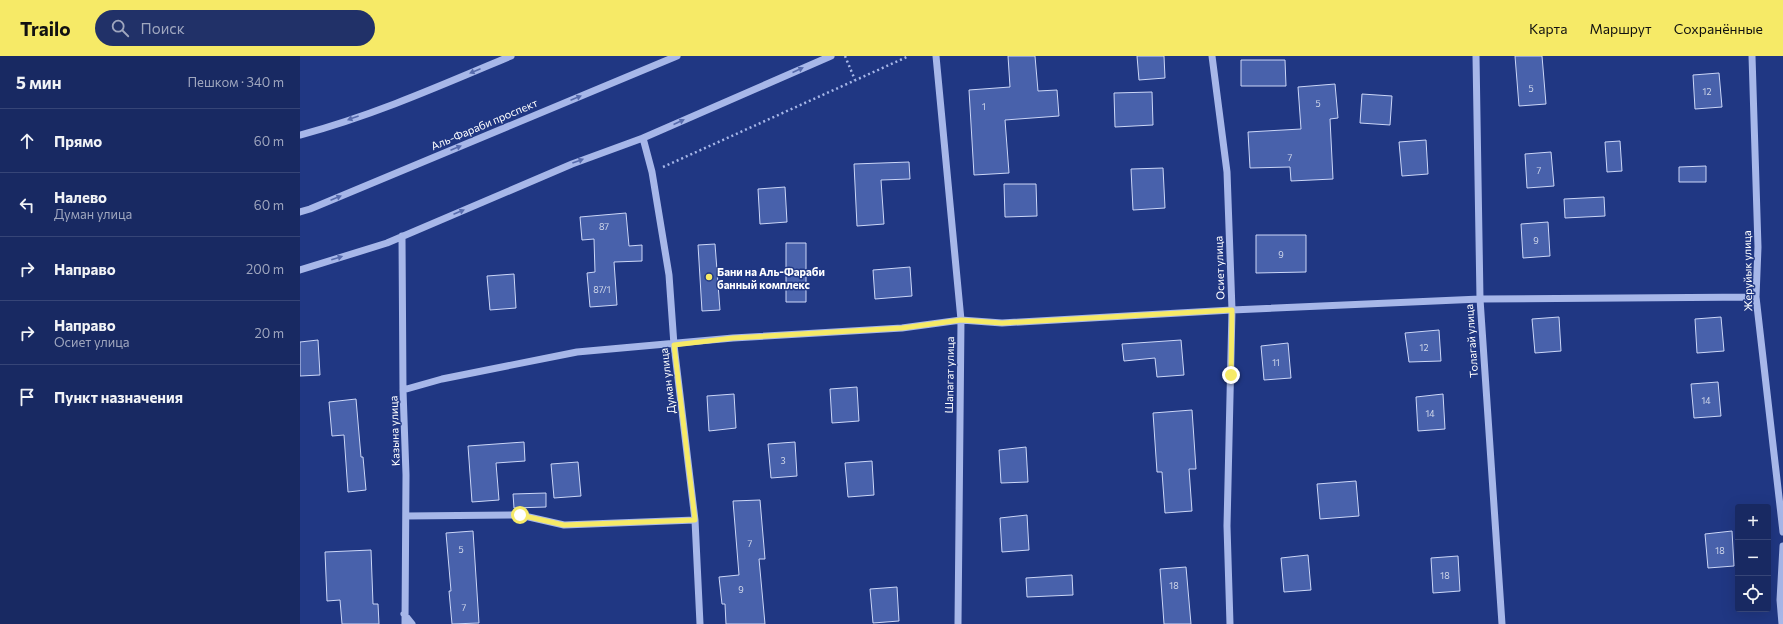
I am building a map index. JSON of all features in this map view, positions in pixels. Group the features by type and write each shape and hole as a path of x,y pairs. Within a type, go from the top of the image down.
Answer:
{"street":[{"path":"300,135 322,129 423,93 511,56"},
{"name":"Аль-Фараби проспект","path":"300,212 677,56"},
{"path":"300,270 387,243 572,164 643,138 831,56"},
{"name":"Шапагат улица","path":"936,56 961,320 958,624"},
{"name":"Осиет улица","path":"1212,56 1227,172 1232,310 1227,526 1230,624"},
{"name":"Толагай улица","path":"1476,56 1480,300 1502,624"},
{"name":"Жеруйык улица","path":"1752,56 1758,248 1756,297 1783,532"},
{"name":"Думан улица","path":"643,138 652,172 669,275 674,345 695,520 700,624"},
{"name":"Казына улица","path":"402,236 403,390 406,475 405,624"},
{"path":"403,390 442,379 577,352 674,345 733,338 902,328 961,320 1002,323 1232,310 1480,300 1756,297"},
{"path":"406,516 520,515 564,525 695,520"},
{"path":"1782,624 1780,600 1783,546"},
{"path":"404,614 412,624"}],"path":[{"path":"845,56 855,80"},
{"path":"652,172 909,56"}],"building":[{"path":"1008,56 1035,56 1038,91 1057,90 1059,116 1005,120 1009,173 974,175 969,90 1010,87"},
{"path":"1137,56 1164,56 1165,78 1139,80"},
{"path":"1515,56 1542,56 1546,104 1519,106"},
{"path":"1241,60 1285,60 1286,86 1241,86"},
{"path":"1719,73 1722,107 1695,109 1693,75"},
{"path":"1335,84 1338,118 1330,119 1333,179 1291,181 1290,167 1250,168 1248,132 1301,129 1298,87"},
{"path":"1152,92 1153,125 1115,127 1114,93"},
{"path":"1362,94 1392,96 1390,125 1360,123"},
{"path":"1426,140 1428,174 1402,176 1399,142"},
{"path":"1620,141 1622,171 1607,172 1605,142"},
{"path":"1551,152 1554,186 1527,188 1525,154"},
{"path":"909,162 910,179 881,180 884,224 857,226 854,164"},
{"path":"1706,166 1706,182 1679,182 1679,167"},
{"path":"1163,168 1165,208 1133,210 1131,169"},
{"path":"1004,184 1036,184 1037,216 1005,217"},
{"path":"785,187 787,222 760,224 758,189"},
{"path":"1604,197 1605,216 1565,218 1564,199"},
{"path":"626,213 629,246 642,245 642,261 614,262 617,305 590,307 587,273 595,272 594,239 582,240 580,217"},
{"path":"1548,222 1550,256 1523,258 1521,224"},
{"path":"1256,235 1306,235 1306,272 1256,273"},
{"path":"786,243 806,243 806,302 786,302"},
{"name":"Бани на Аль-Фараби банный комплекс","path":"715,244 720,310 702,311 698,245"},
{"path":"910,267 912,296 875,299 873,270"},
{"path":"514,274 516,308 490,310 487,276"},
{"path":"1559,317 1561,351 1535,353 1532,319"},
{"path":"1721,317 1724,351 1697,353 1695,319"},
{"path":"1439,330 1441,361 1409,362 1405,333"},
{"path":"318,340 320,375 300,376 300,342"},
{"path":"1181,340 1184,375 1157,377 1155,358 1124,361 1122,344"},
{"path":"1288,343 1291,378 1264,380 1261,346"},
{"path":"1718,382 1721,416 1694,418 1691,384"},
{"path":"857,387 859,421 832,423 830,389"},
{"path":"734,394 736,428 709,431 707,396"},
{"path":"1443,394 1445,429 1418,431 1416,397"},
{"path":"356,399 361,457 363,457 366,490 348,492 344,435 332,436 329,402"},
{"path":"1192,410 1196,469 1189,469 1192,511 1165,513 1162,472 1157,472 1153,413"},
{"path":"524,442 525,461 496,463 499,500 472,502 468,446"},
{"path":"795,442 797,476 771,478 768,444"},
{"path":"1026,447 1028,482 1001,483 999,450"},
{"path":"872,461 874,495 848,497 845,463"},
{"path":"578,462 581,496 554,498 551,464"},
{"path":"1356,481 1359,516 1320,519 1317,484"},
{"path":"546,493 546,507 514,508 513,494"},
{"path":"760,500 765,559 759,559 765,624 726,624 725,604 722,604 719,577 739,575 733,501"},
{"path":"1027,515 1029,550 1002,552 1000,518"},
{"path":"473,531 479,623 452,624 446,533"},
{"path":"1732,531 1734,566 1708,568 1705,534"},
{"path":"371,550 373,604 378,604 379,624 342,624 340,600 327,601 325,552"},
{"path":"1308,555 1311,590 1284,592 1281,558"},
{"path":"1458,556 1460,591 1433,593 1431,558"},
{"path":"1186,567 1191,624 1164,624 1160,569"},
{"path":"1072,575 1073,595 1027,597 1026,578"},
{"path":"897,587 899,621 873,623 870,589"}],"place":[{"name":"Бани на Аль-Фараби банный комплекс","path":"709,277"}],"route":[{"path":"520,515 564,525 695,520 674,345 733,338 902,328 961,320 1002,323 1232,310 1231,375"}]}
